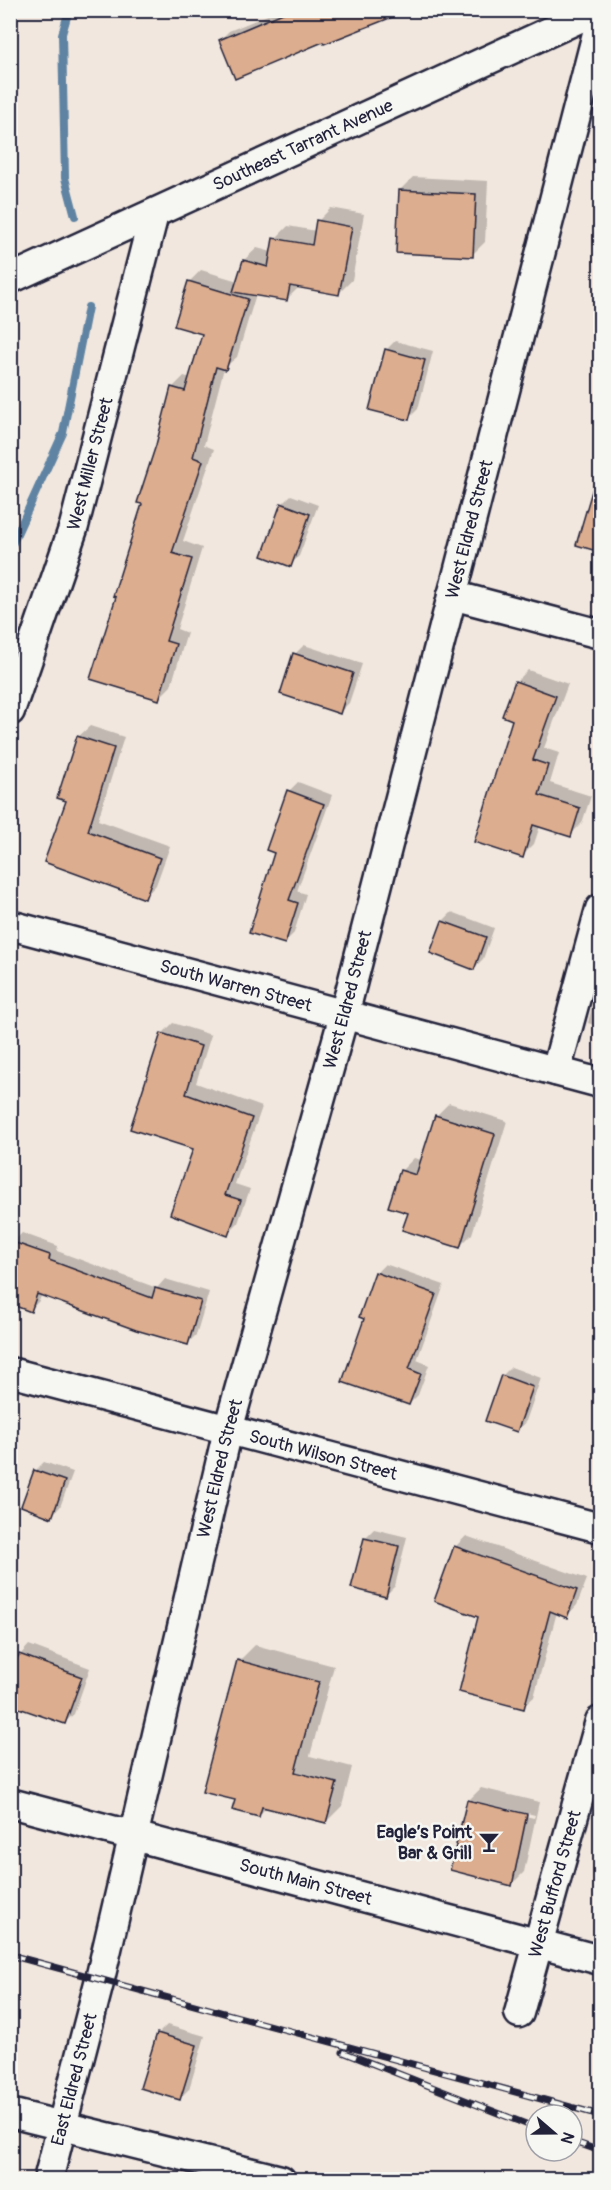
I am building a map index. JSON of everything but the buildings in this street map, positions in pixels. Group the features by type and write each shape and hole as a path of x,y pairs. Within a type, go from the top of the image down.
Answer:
{"street":[{"name":"Southeast Tarrant Avenue","path":"10,279 597,10"},
{"name":"West Eldred Street","path":"100,1979 228,1430 344,1015 600,22"},
{"name":"West Miller Street","path":"10,711 74,526 154,214"},
{"path":"452,595 600,634"},
{"path":"556,1071 600,909"},
{"name":"South Warren Street","path":"10,925 600,1083"},
{"name":"South Wilson Street","path":"10,1372 600,1528"},
{"name":"West Bufford Street","path":"519,2013 600,1721"},
{"name":"South Main Street","path":"10,1803 600,1960"},
{"name":"East Eldred Street","path":"48,2180 100,1979"},
{"path":"10,2113 281,2180"}],"waterway":[{"path":"69,10 62,34 65,178 75,216"},
{"path":"10,549 63,433 88,307"}],"railway":[{"path":"10,1955 600,2115"},
{"path":"343,2052 524,2123"},
{"path":"584,2145 600,2151"}],"place":[{"name":"Eagle’s Point Bar & Grill","path":"489,1842"}]}
